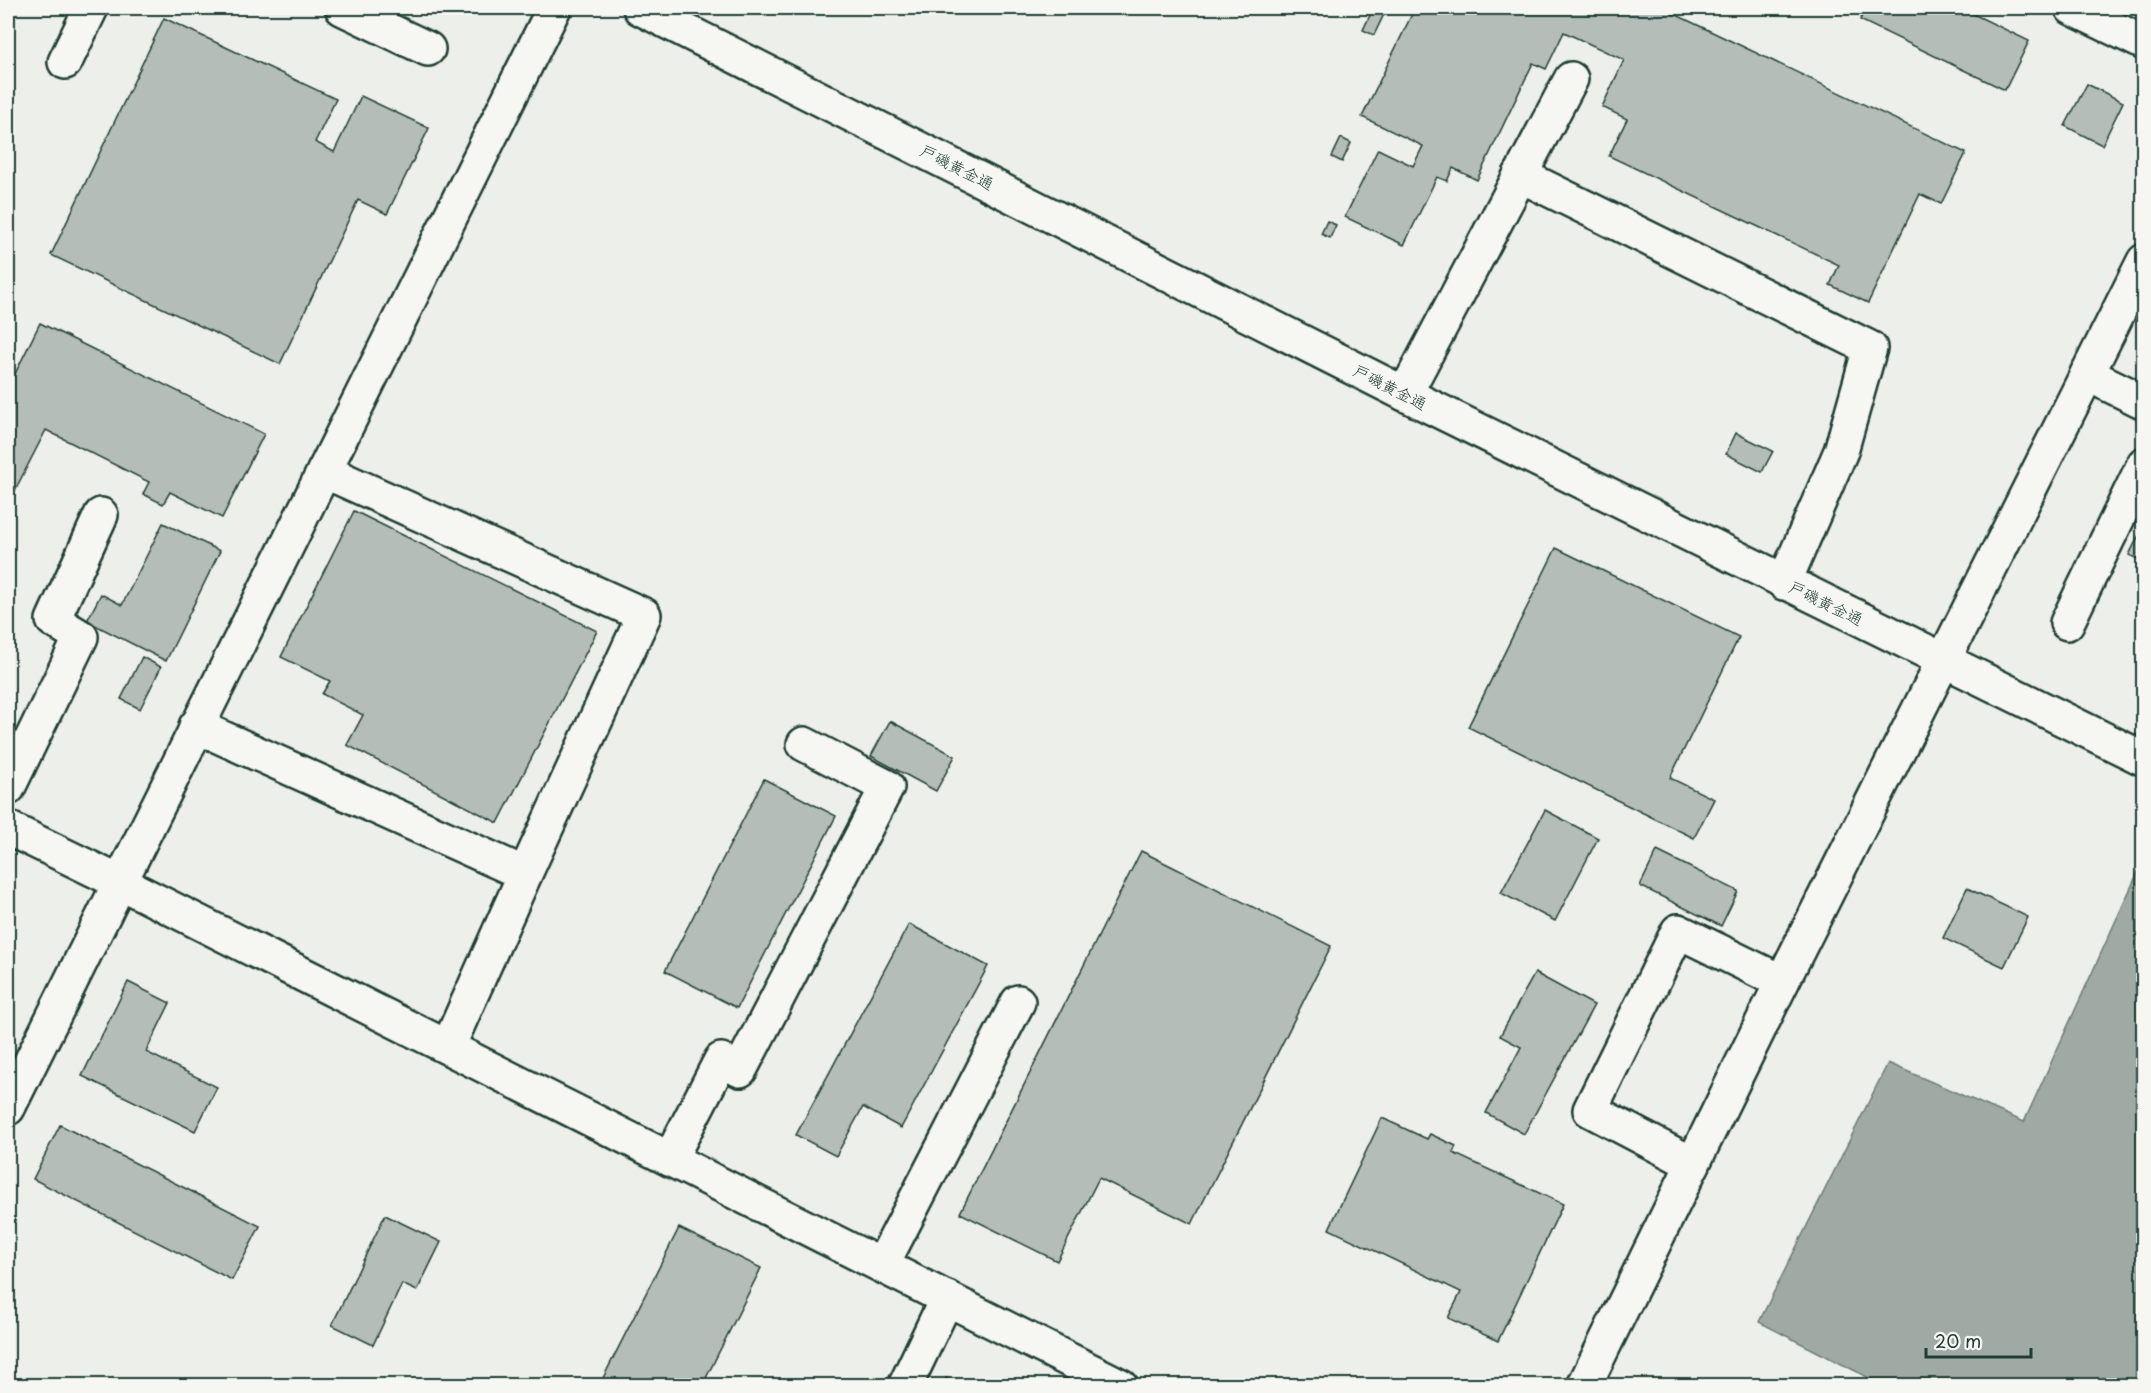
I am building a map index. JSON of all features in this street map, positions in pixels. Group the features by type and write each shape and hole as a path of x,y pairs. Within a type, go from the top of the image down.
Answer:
{"street":[{"path":"65,62 91,8"},
{"path":"342,8 428,49"},
{"path":"8,1108 554,8"},
{"name":"戸磯黄金通","path":"640,8 1405,394 2144,759"},
{"path":"2072,8 2144,43"},
{"path":"1405,394 1571,79"},
{"path":"1520,175 1870,348 1841,451 1784,583"},
{"path":"1584,1386 1782,982 2144,261"},
{"path":"2087,374 2144,402"},
{"path":"2067,623 2144,464"},
{"path":"324,471 644,615 448,1047"},
{"path":"8,788 81,637 53,621 101,515"},
{"path":"196,726 525,874"},
{"path":"670,1159 721,1060 740,1070 887,787 804,744"},
{"path":"8,828 1122,1386"},
{"path":"1693,1164 1590,1110 1678,931 1782,982"},
{"path":"882,1265 1018,1002"},
{"path":"905,1386 947,1298"}],"shaded area":[{"path":"2143,861 2143,1385 1883,1385 1759,1322 1888,1063 2024,1122"}],"building":[{"path":"1359,8 1387,8 1374,35 1363,30 1371,13"},
{"path":"1415,8 1662,8 1966,153 1941,204 1920,194 1868,303 1830,285 1839,265 1609,156 1627,119 1602,107 1624,60 1564,32 1546,69 1533,63 1477,180 1453,168 1447,181 1437,177 1404,245 1345,217 1378,149 1413,166 1423,146 1362,117"},
{"path":"1866,8 1961,8 2029,41 2005,90 1860,20"},
{"path":"164,18 336,99 315,142 334,152 361,96 429,128 387,214 358,200 280,364 51,255"},
{"path":"2087,84 2123,102 2102,145 2065,126"},
{"path":"1341,138 1351,143 1342,162 1332,157"},
{"path":"1327,221 1336,225 1330,238 1321,234"},
{"path":"40,323 264,434 222,518 170,492 163,504 143,494 149,482 46,430 13,494 8,491 8,388"},
{"path":"1736,433 1773,451 1762,472 1726,454"},
{"path":"354,511 597,631 498,823 347,745 363,715 322,694 330,681 281,657"},
{"path":"163,523 220,551 166,661 87,621 101,594 122,605"},
{"path":"2144,525 2144,562 2129,555"},
{"path":"1556,548 1739,637 1670,778 1714,799 1694,838 1468,727"},
{"path":"142,657 161,667 140,709 121,699"},
{"path":"890,721 955,756 936,791 871,756"},
{"path":"764,779 836,816 737,1008 665,971"},
{"path":"1545,810 1598,838 1555,921 1501,893"},
{"path":"1141,851 1331,946 1192,1224 1099,1178 1057,1261 960,1213"},
{"path":"1657,851 1738,891 1721,926 1640,886"},
{"path":"1967,888 2028,917 2004,967 1943,938"},
{"path":"909,924 988,966 901,1128 863,1107 836,1156 796,1135"},
{"path":"1535,973 1594,1005 1524,1134 1486,1113 1521,1047 1500,1036"},
{"path":"128,982 170,1003 146,1052 217,1087 195,1131 82,1076"},
{"path":"1382,1118 1427,1139 1430,1134 1456,1146 1453,1153 1563,1204 1498,1341 1448,1318 1461,1292 1329,1229"},
{"path":"60,1125 260,1226 232,1280 33,1179"},
{"path":"385,1215 441,1242 417,1291 402,1284 373,1345 332,1325"},
{"path":"679,1228 761,1268 702,1386 599,1386"},
{"path":"946,1378 961,1386 942,1386"}]}
